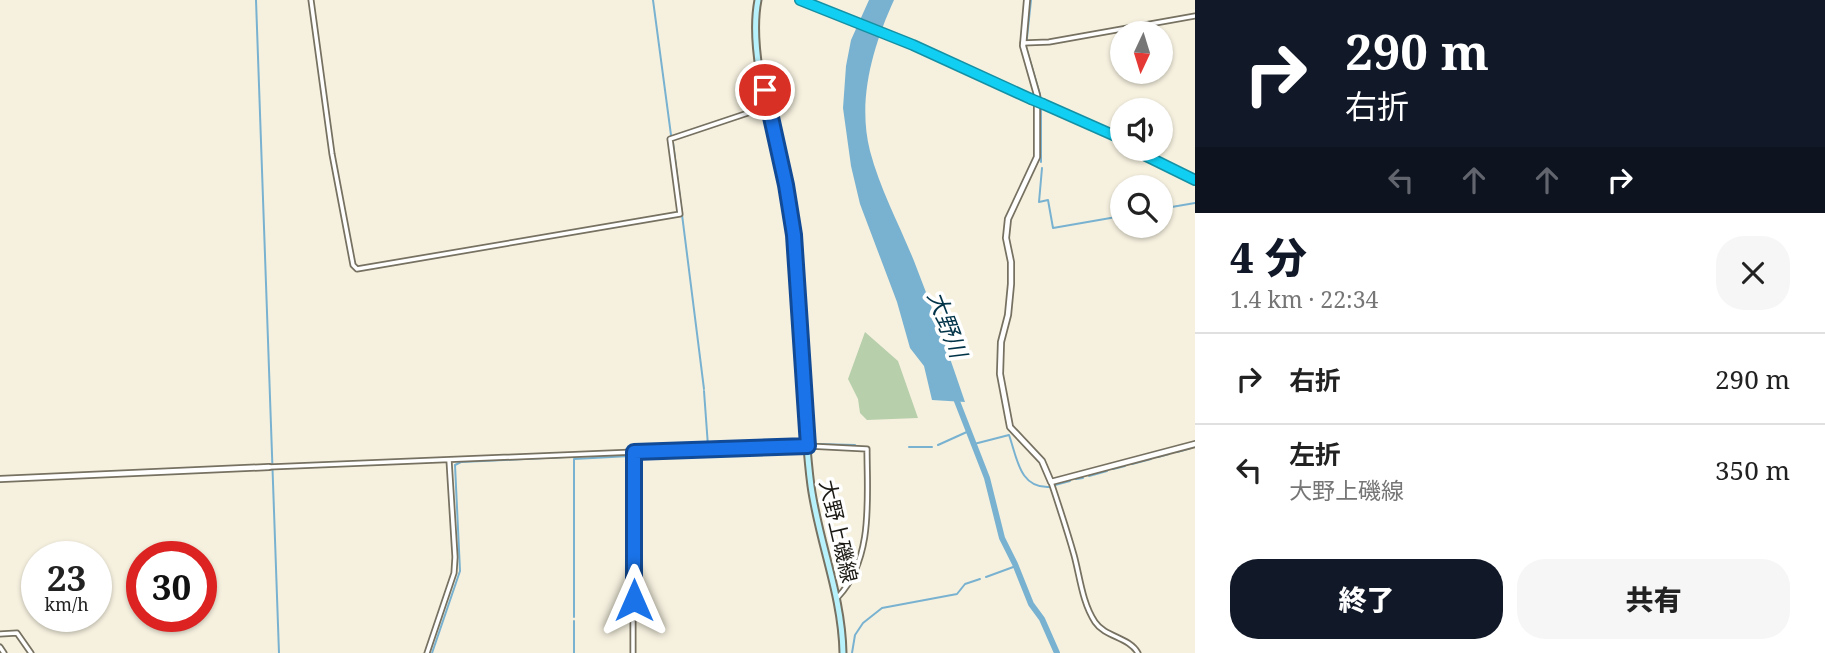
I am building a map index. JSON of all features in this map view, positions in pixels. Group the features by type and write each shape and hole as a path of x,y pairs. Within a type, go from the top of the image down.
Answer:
{"highway":[{"path":"800,0 913,45 1110,135"},
{"path":"1162,161 1194,174"},
{"path":"1167,161 1194,174"}],"main road":[{"name":"大野上磯線","path":"758,0 755,35 794,235 808,446 815,504 838,597 843,653"}],"street":[{"path":"310,0 332,154 353,265 357,269 680,214 670,139 768,106"},
{"path":"1027,0 1025,43 1037,95 1037,157 1008,219 1006,238 1011,262 1011,284 1008,315 1001,342 1000,374 1010,427 1042,461 1067,530 1093,619 1097,625 1131,645 1138,653"},
{"path":"1025,43 1083,37 1195,16"},
{"path":"1051,482 1195,444"},
{"path":"0,480 634,452 808,446 867,449 867,516 861,555 857,569 838,597"},
{"path":"633,653 634,452"},
{"path":"427,653 454,573 449,460"},
{"path":"0,634 17,633 31,653"},
{"path":"0,647 4,653"}],"green space":[{"path":"865,332 898,361 918,418 867,420 860,413 858,399 848,379"}],"water":[{"path":"869,0 894,0 869,74 865,112 870,151 884,193 921,278 965,402 932,400 924,366 910,348 897,302 860,204 851,166 843,108 851,40"}],"waterway":[{"path":"256,0 279,653"},
{"path":"653,0 671,135"},
{"path":"1031,0 1026,47 1041,98"},
{"path":"1041,107 1041,162"},
{"path":"673,143 704,389"},
{"path":"1042,168 1039,202 1048,200 1053,228 1110,218"},
{"path":"1173,207 1195,203"},
{"path":"704,391 708,446"},
{"name":"大野川","path":"955,396 987,478 1002,538 1031,604 1042,619 1057,653"},
{"path":"938,445 969,431"},
{"path":"974,444 1009,435 1017,462 1026,477 1032,483 1050,487"},
{"path":"723,447 803,444"},
{"path":"816,444 855,445"},
{"path":"698,447 706,446"},
{"path":"909,447 932,447"},
{"path":"1177,452 1191,448"},
{"path":"636,456 720,451"},
{"path":"637,454 695,452"},
{"path":"432,653 460,571 455,465 461,462 630,454"},
{"path":"1158,457 1169,454"},
{"path":"574,617 574,459 630,456"},
{"path":"1132,464 1151,459"},
{"path":"1113,469 1125,466"},
{"path":"1089,476 1107,471"},
{"path":"1076,479 1083,478"},
{"path":"1055,485 1070,481"},
{"path":"986,577 1016,566"},
{"path":"852,653 855,635 863,623 882,608 957,594 965,584 980,579"},
{"path":"574,621 574,653"}],"route":[{"path":"634,600 634,452 808,446 794,235 765,90"}]}
